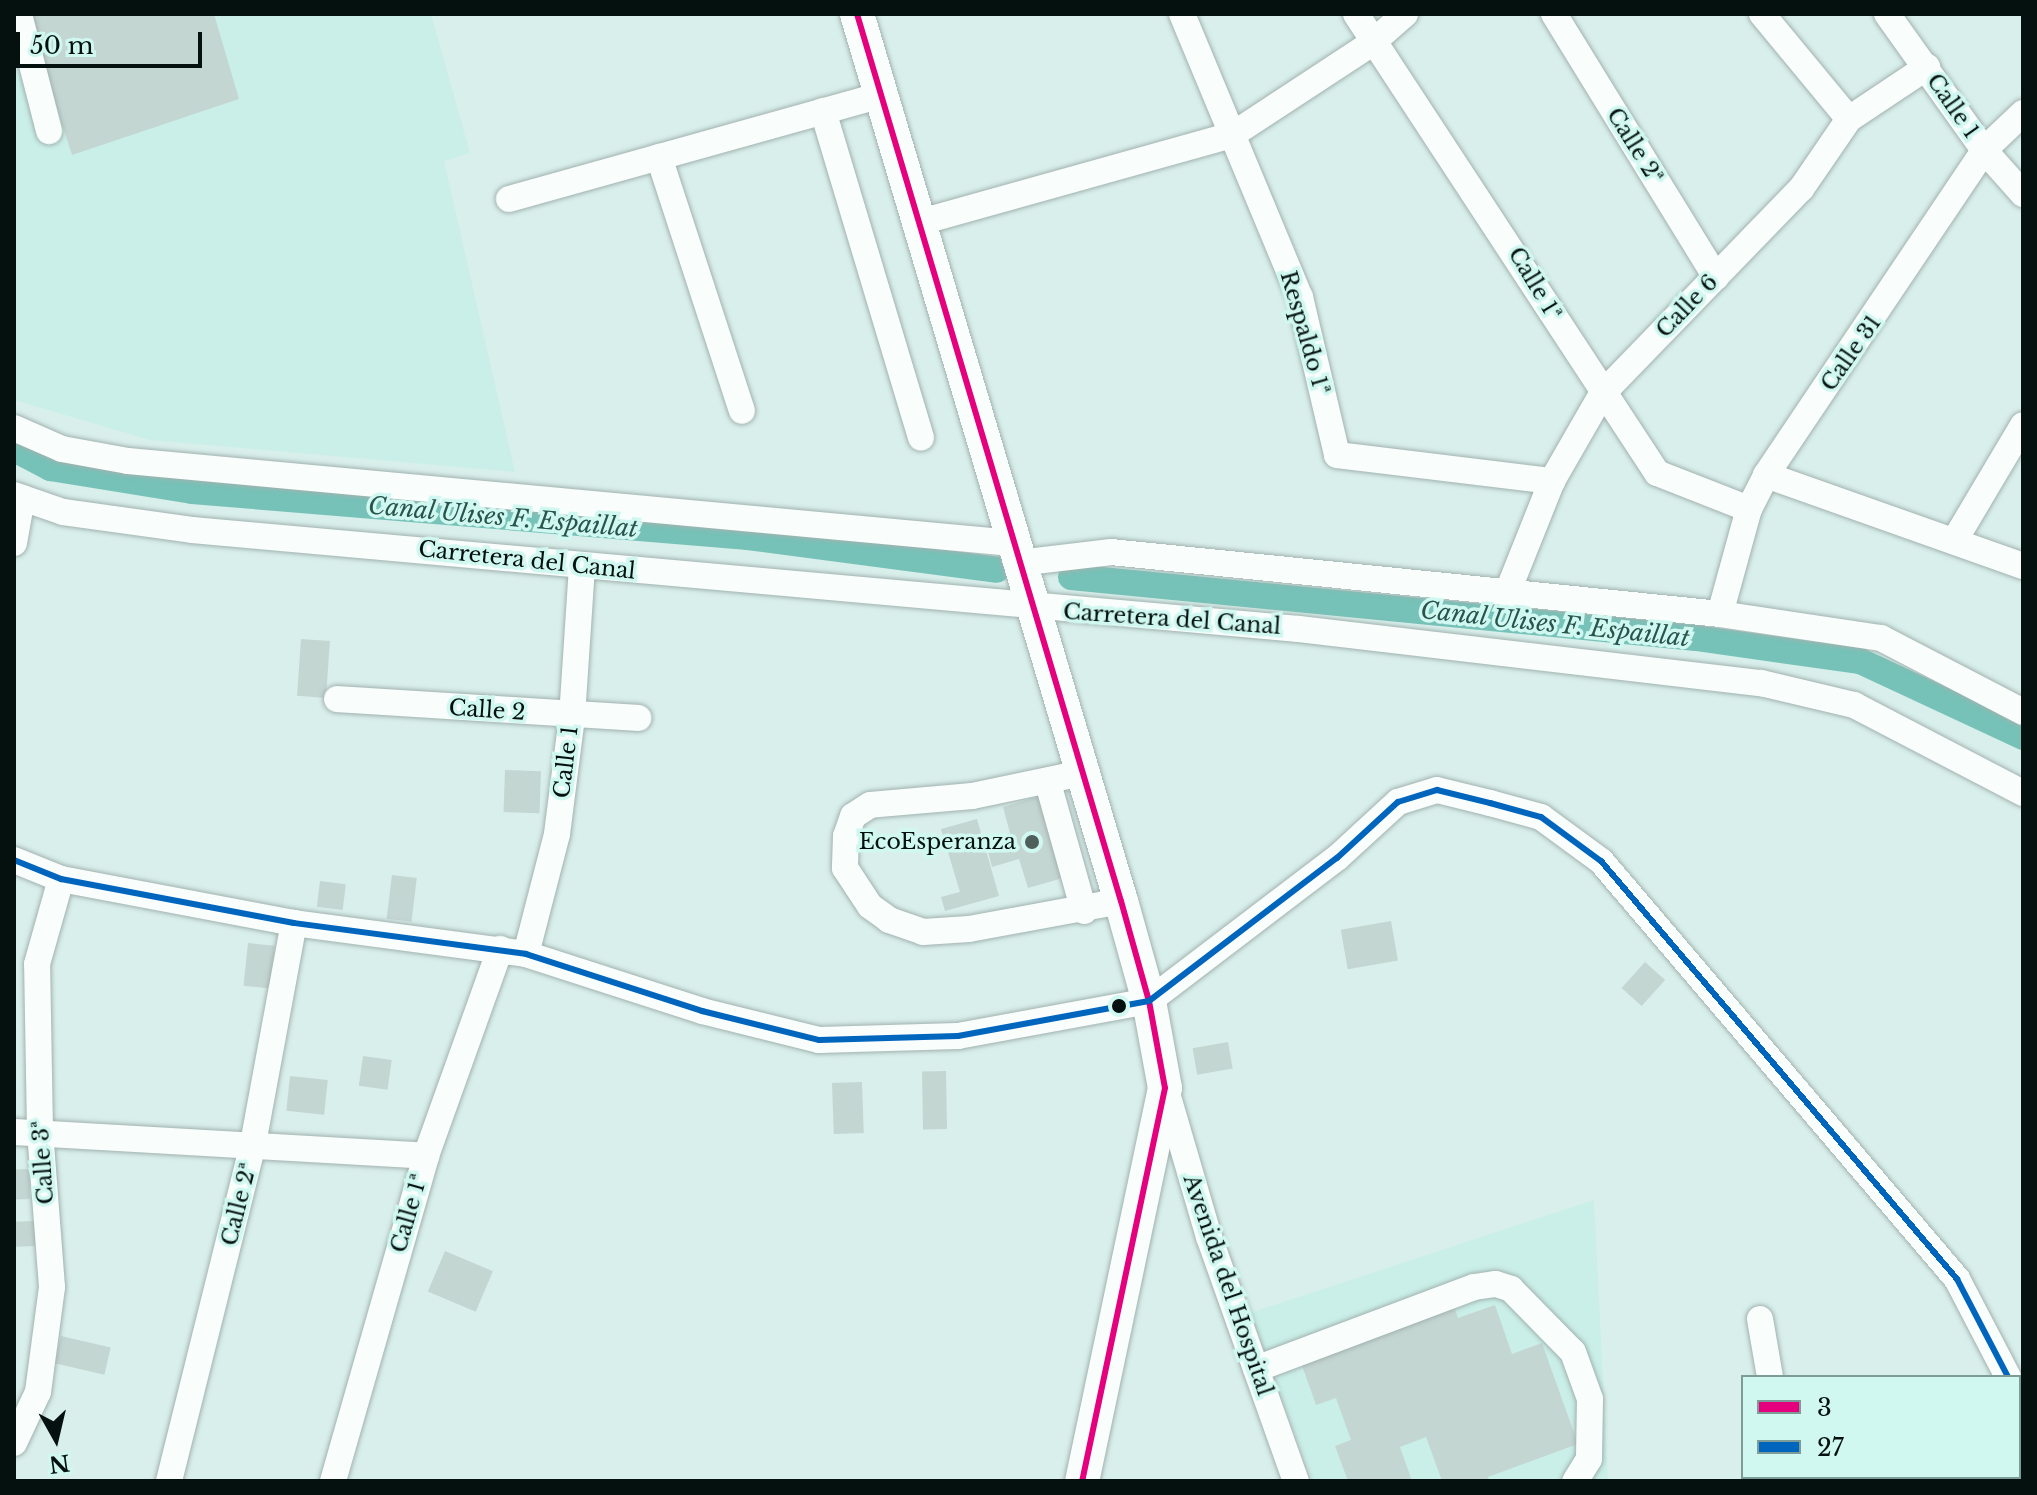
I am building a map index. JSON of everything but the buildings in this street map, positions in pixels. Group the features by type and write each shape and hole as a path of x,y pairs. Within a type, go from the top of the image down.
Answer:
{"main road":[{"path":"857,14 1121,901 1149,1001 1165,1088 1082,1481"}],"street":[{"path":"19,14 49,131"},
{"name":"Respaldo 1ª","path":"1182,14 1300,297 1337,455 1552,481"},
{"name":"Calle 1ª","path":"1356,14 1372,43 1499,225 1602,394 1657,473 1749,509"},
{"path":"917,223 1232,135 1372,43 1405,14"},
{"name":"Calle 2ª","path":"1554,14 1716,277"},
{"path":"1762,14 1849,119"},
{"name":"Calle 1","path":"1887,14 1984,150 2023,194"},
{"name":"Calle 6","path":"1508,591 1552,481 1602,394 1801,189 1849,119 1927,67"},
{"path":"509,199 881,95"},
{"path":"823,111 921,438"},
{"name":"Calle 31","path":"1720,614 1749,509 1766,475 1984,150 2023,113"},
{"path":"659,157 742,411"},
{"path":"1956,538 2023,425"},
{"path":"14,428 62,449 128,461 1015,553 1111,552 1720,614 1881,638 2023,712"},
{"path":"1766,475 1956,538 2023,566"},
{"path":"14,543 18,496"},
{"name":"Carretera del Canal","path":"18,496 63,512 192,530 1034,608 1299,629 1761,683 1854,705 2023,793"},
{"name":"Calle 1","path":"526,954 557,834 572,717 582,566"},
{"name":"Calle 2","path":"337,699 572,717 638,718"},
{"path":"1082,773 1048,783 870,805 853,816 849,826 845,868 870,906 889,920 923,932 1084,911 1121,901"},
{"path":"1048,783 1084,911"},
{"path":"14,860 61,879 294,923 526,954 702,1011 819,1040 958,1036 1149,1001 1337,858 1398,802 1437,790 1541,817 1601,861 1739,1018 1798,1096 1892,1198 1957,1279 2007,1375"},
{"name":"Calle 3ª","path":"14,1443 38,1392 52,1287 40,1131 37,964 61,879"},
{"name":"Calle 2ª","path":"169,1481 252,1149 294,923"},
{"name":"Calle 1ª","path":"333,1481 426,1156 500,949"},
{"name":"Avenida del Hospital","path":"1165,1088 1209,1237 1296,1481"},
{"path":"14,1132 40,1131 252,1149 426,1156"},
{"path":"1256,1369 1474,1287 1511,1289 1573,1352 1590,1399 1589,1459 1575,1481"},
{"path":"1760,1319 1770,1375"}],"shaded area":[{"path":"14,14 431,14 470,153 444,161 515,472 150,440 14,400"},
{"path":"1594,1200 1608,1481 1313,1481 1250,1313"}],"waterway":[{"name":"Canal Ulises F. Espaillat","path":"14,449 50,468 192,491 748,537 997,570"},
{"name":"Canal Ulises F. Espaillat","path":"1071,577 1696,638 1860,661 2023,737"}],"transit line":[{"name":"3","path":"857,14 1121,901 1149,1001 1165,1088 1082,1481"},
{"name":"27","path":"14,860 61,879 294,923 526,954 702,1011 819,1040 958,1036 1149,1001 1337,858 1398,802 1437,790 1490,803 1541,817 1601,861 1957,1279 2007,1375"}],"place":[{"name":"EcoEsperanza","path":"1032,842"}]}
